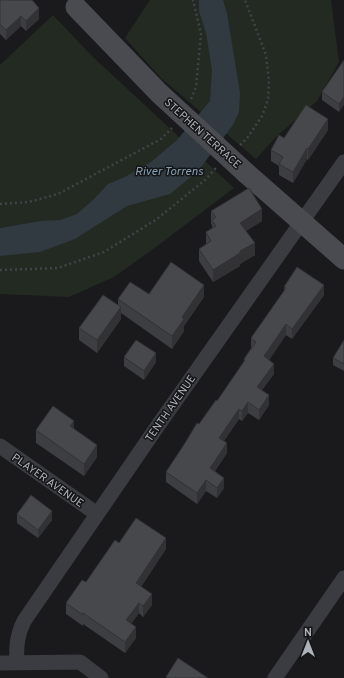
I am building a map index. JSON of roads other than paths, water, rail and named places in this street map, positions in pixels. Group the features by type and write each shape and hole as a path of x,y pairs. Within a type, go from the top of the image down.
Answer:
{"main road":[{"name":"STEPHEN TERRACE","path":"72,4 159,93 246,173 344,259"}],"street":[{"name":"TENTH AVENUE","path":"17,662 16,647 19,631 159,424 344,162"},
{"name":"PLAYER AVENUE","path":"0,446 97,514"},
{"path":"275,678 344,578"},
{"path":"0,663 80,662 101,678"}],"water":[{"name":"River Torrens","path":"199,0 223,0 227,13 240,93 239,112 233,125 198,171 170,194 127,206 75,239 40,252 0,256 0,228 41,221 60,220 77,214 108,184 125,177 151,162 177,140 210,101 212,70 206,33 199,11"}]}
